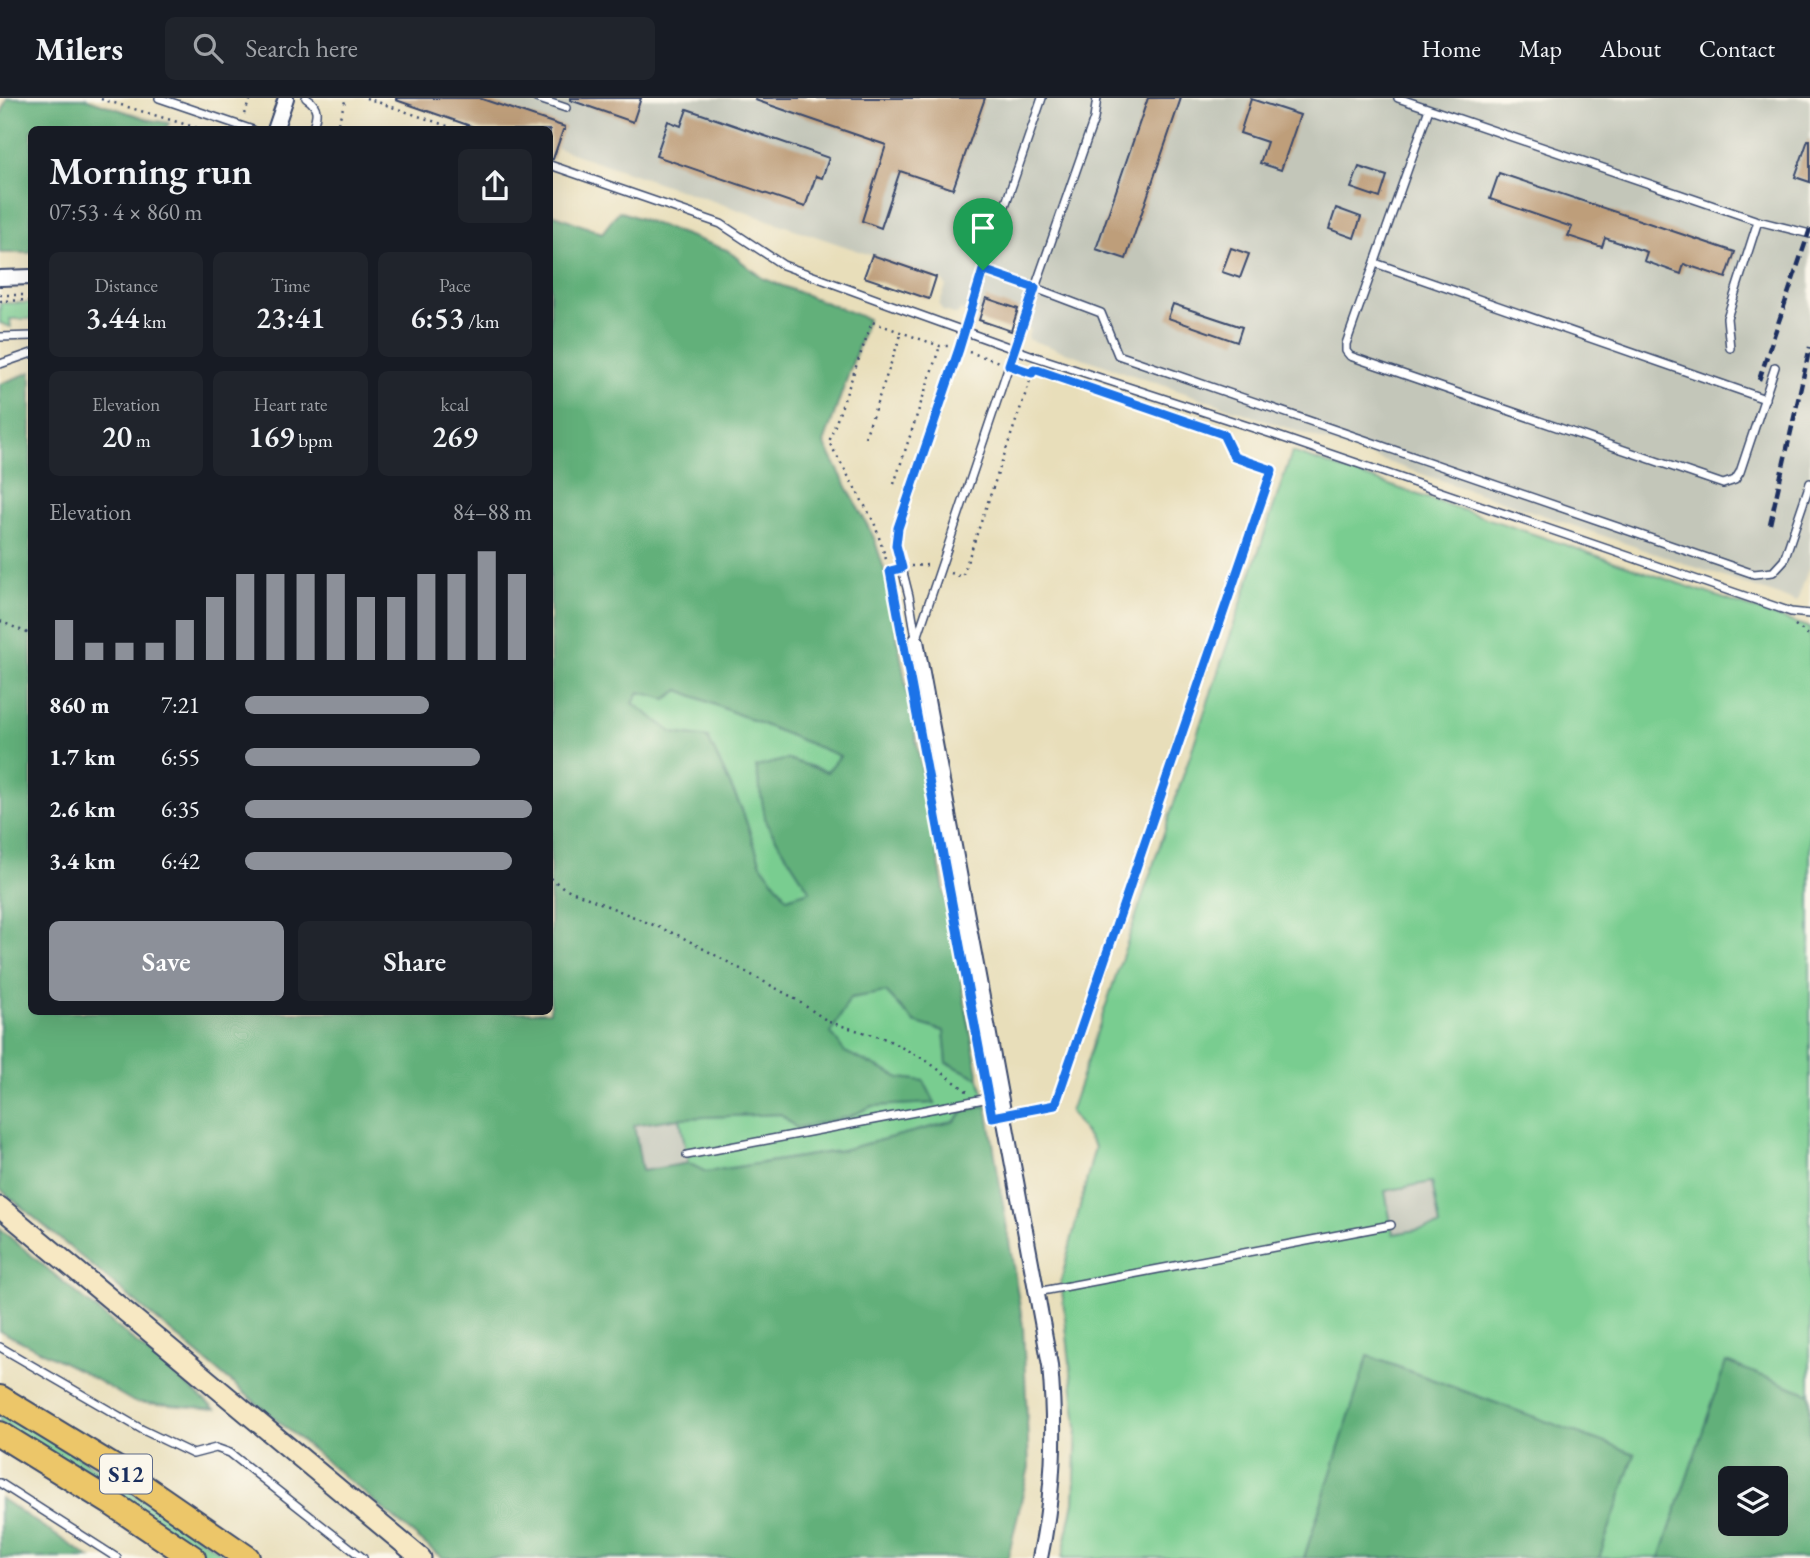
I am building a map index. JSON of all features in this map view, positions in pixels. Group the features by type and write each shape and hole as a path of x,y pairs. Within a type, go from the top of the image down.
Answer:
{"highway":[{"name":"S12","path":"0,1398 128,1476 247,1558"},
{"name":"S12","path":"0,1434 101,1496 193,1558"}],"street":[{"path":"276,126 286,98"},
{"path":"0,278 28,277"},
{"path":"916,641 1050,1365 1055,1416 1054,1470 1040,1558"},
{"path":"0,1207 421,1558"}],"lane":[{"path":"159,98 241,126"},
{"path":"306,98 315,105 318,113 313,126"},
{"path":"536,98 566,108"},
{"path":"916,641 896,545 898,528 1042,98"},
{"path":"916,641 1094,119 1097,98"},
{"path":"1398,98 1758,221 1810,234"},
{"path":"1429,109 1346,344 1346,351 1350,356 1723,484 1735,480 1740,472 1775,367"},
{"path":"553,166 721,224 783,265 1015,349 1791,612 1810,614"},
{"path":"1730,348 1727,318 1758,221"},
{"path":"1375,263 1765,399"},
{"path":"983,270 1101,313 1118,355 1754,574 1773,572 1784,560 1810,483"},
{"path":"0,337 28,336"},
{"path":"0,363 28,354"},
{"path":"687,1155 974,1101 999,1091"},
{"path":"1037,1292 1391,1225"},
{"path":"0,1347 143,1430 193,1454 216,1448 230,1453 363,1558"},
{"path":"0,1483 117,1558"}],"path":[{"path":"337,126 346,98"},
{"path":"366,98 447,126"},
{"path":"102,99 191,126"},
{"path":"0,295 28,295"},
{"path":"0,301 28,300"},
{"path":"890,571 925,564 962,577 1033,371 940,346 872,322 829,442 874,522 890,571 902,631"},
{"path":"865,437 902,332"},
{"path":"894,484 940,346"},
{"path":"1004,1115 1055,1105 1272,470 1234,457 1223,434 1059,378"},
{"path":"0,621 28,633"},
{"path":"553,880 564,888 680,936 792,997 829,1023 886,1039 928,1061 966,1089 974,1101"}],"shaded area":[{"path":"480,98 1810,98 1810,564 1797,602 1027,339 1030,329 1014,323 1019,309 986,298 979,317 961,310 957,315 943,311 939,305 946,286 941,279 557,148 564,127"},
{"path":"680,1118 688,1163 642,1171 633,1125"},
{"path":"1432,1182 1440,1226 1393,1234 1385,1190"}],"green space":[{"path":"7,98 85,98 150,120 169,123 168,126 28,126 28,253 0,253 0,118"},
{"path":"619,211 727,250 762,278 868,319 824,443 874,538 885,572 979,1078 947,1063 944,1031 914,1022 886,992 850,998 831,1033 845,1052 900,1078 924,1081 935,1103 872,1106 848,1117 796,1128 781,1114 680,1118 634,1125 642,1171 688,1163 706,1172 838,1151 955,1121 964,1110 987,1106 1023,1326 1029,1467 1008,1558 442,1558 0,1189 0,384 28,373 28,1015 553,1015 553,214 602,233","holes":["679,690 840,756 827,772 788,759 756,767 766,823 810,891 787,898 761,864 742,810 708,738 673,733 633,703 639,692 666,699"]},
{"path":"0,303 28,303 28,319 10,319 11,327 0,323"},
{"path":"1292,452 1810,628 1810,1394 1726,1363 1660,1558 1599,1558 1635,1454 1369,1356 1304,1558 1062,1558 1074,1502 1077,1427 1061,1281 1095,1147 1070,1112","holes":["1432,1182 1440,1226 1393,1234 1385,1191"]},
{"path":"679,690 840,756 828,772 788,759 766,823 810,891 787,898 761,864 742,810 708,738 673,733 633,703 639,692 666,699"},
{"path":"886,992 914,1022 944,1031 947,1063 979,1078 987,1106 964,1110 955,1121 838,1151 705,1172 688,1163 680,1118 781,1114 848,1117 872,1106 935,1103 924,1081 900,1078 844,1052 831,1033 850,998"},
{"path":"0,1229 215,1409 134,1402 79,1370 0,1331"},
{"path":"1368,1356 1635,1454 1599,1558 1304,1558"},
{"path":"1726,1362 1810,1394 1810,1558 1660,1558"},
{"path":"0,1410 56,1442 229,1558 210,1558 160,1523 0,1423"},
{"path":"0,1498 90,1558 0,1558"}],"building":[{"path":"479,98 565,127 565,130 553,159 553,126 471,126 396,100"},
{"path":"570,98 641,98 633,122"},
{"path":"985,98 953,189 900,171 881,228 862,221 886,145 755,100"},
{"path":"1148,98 1181,98 1126,259 1096,249"},
{"path":"1251,99 1300,115 1281,170 1260,163 1267,142 1240,133"},
{"path":"687,109 829,158 822,178 816,176 805,207 656,156 668,121 681,126"},
{"path":"1810,140 1810,182 1795,177"},
{"path":"1359,167 1387,176 1380,198 1351,188"},
{"path":"1499,173 1735,252 1726,278 1684,264 1681,274 1644,261 1647,252 1605,238 1602,247 1568,236 1572,227 1490,199"},
{"path":"1336,208 1361,217 1354,238 1329,229"},
{"path":"1231,248 1249,254 1240,278 1222,272"},
{"path":"872,255 936,277 929,299 864,277"},
{"path":"986,298 1018,309 1011,331 979,320"},
{"path":"1173,304 1242,327 1237,342 1168,318"}],"railway":[{"path":"1759,380 1810,229"},
{"path":"1770,524 1810,347"}],"route":[{"path":"983,270 1035,288 1009,365 1032,373 1034,369 1223,434 1234,457 1272,470 1055,1105 992,1117 890,571 902,568 896,545 898,528 983,270"}]}
